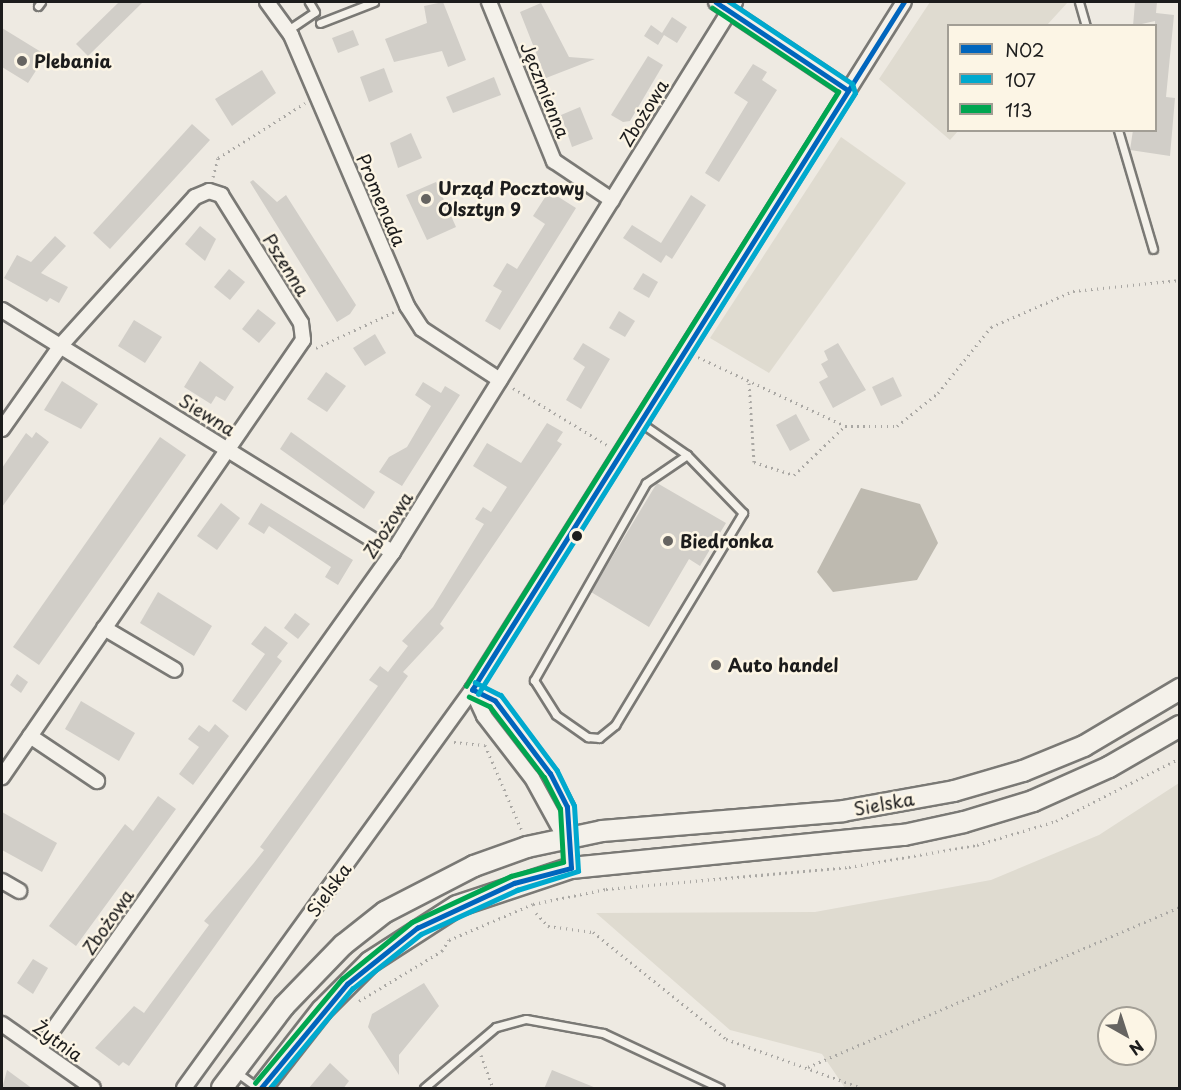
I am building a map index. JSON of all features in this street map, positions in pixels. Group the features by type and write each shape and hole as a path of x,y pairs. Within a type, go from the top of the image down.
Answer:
{"main road":[{"name":"Sielska","path":"222,1089 310,977 385,912 474,866 565,838 843,811 954,791 1084,746 1179,689"},
{"name":"Sielska","path":"260,1089 347,984 417,928 495,891 571,868 904,835 964,822 1033,801 1179,726"}],"street":[{"name":"Promenada","path":"267,2 288,30 407,306 422,329 500,380"},
{"name":"Jęczmienna","path":"489,2 554,161 612,200"},
{"path":"716,2 732,6 848,90"},
{"name":"Sielska","path":"184,1089 472,690 904,2"},
{"name":"Zbożowa","path":"40,1048 393,552 732,6"},
{"path":"2,429 62,344 195,197 209,191"},
{"name":"Pszenna","path":"2,777 228,450 297,356 303,340 301,323 221,195 209,191"},
{"name":"Siewna","path":"2,310 62,344 393,552"},
{"path":"104,628 175,670"},
{"path":"472,690 484,716 532,778 565,838"},
{"path":"472,690 501,708 550,774 567,807 565,838 571,868"},
{"path":"30,736 97,781"},
{"path":"2,881 19,891"},
{"name":"Żytnia","path":"2,1023 40,1048 93,1089"}],"lane":[{"path":"288,30 315,12 309,2"},
{"path":"320,23 374,2"},
{"path":"1079,2 1085,24"},
{"path":"1119,132 1153,249"},
{"path":"641,423 687,455 743,513 615,725 599,738 562,722 534,680 646,483 687,455"},
{"path":"424,1089 470,1047 496,1027 526,1018 603,1033 720,1089"},
{"path":"235,1070 260,1089"}],"path":[{"path":"209,191 218,158 317,95"},
{"path":"686,351 749,383 845,426 897,426 938,393 991,327 1073,291 1179,280"},
{"path":"297,356 407,306"},
{"path":"500,380 607,445"},
{"path":"749,383 754,462 795,475 845,426"},
{"path":"442,733 454,742 485,745 521,828"},
{"path":"808,1066 1179,908"},
{"path":"536,914 548,926 593,932 726,1039 808,1066 862,1089"},
{"path":"353,1004 442,951"},
{"path":"470,1047 485,1058 493,1089"}],"shaded area":[{"path":"930,2 1068,2 1048,24 947,24 947,132 957,132 950,140 879,79"},
{"path":"841,137 906,183 769,373 710,338"},
{"path":"861,488 920,504 938,543 917,580 833,592 817,572"},
{"path":"1179,783 1179,1088 845,1088 822,1054 730,1030 596,913 815,912 991,880 1099,835"}],"building":[{"path":"119,2 143,2 88,56 76,44"},
{"path":"443,2 466,60 448,67 442,51 394,62 385,39 427,23 424,6"},
{"path":"1135,2 1157,2 1156,13 1174,15 1166,97 1175,98 1170,156 1130,150 1133,132 1157,132 1157,24 1155,21 1133,24"},
{"path":"541,3 569,57 595,59 546,78 520,12"},
{"path":"672,17 687,27 677,43 664,35 658,45 644,36 651,25 662,33"},
{"name":"Plebania","path":"2,28 46,55 28,83 2,67"},
{"path":"353,30 359,45 338,53 332,38"},
{"path":"648,56 663,65 630,121 623,122 611,115"},
{"path":"753,64 767,72 762,80 777,90 719,182 705,173 748,102 734,93"},
{"path":"384,68 393,92 369,102 360,77"},
{"path":"262,70 276,93 232,126 215,99"},
{"path":"494,77 501,95 453,113 446,97"},
{"path":"580,107 593,139 572,147 561,115"},
{"path":"192,124 210,140 110,249 93,233"},
{"path":"411,133 422,158 398,168 390,143"},
{"path":"253,180 277,202 286,195 356,305 350,314 337,322 250,182"},
{"path":"436,182 456,227 427,240 406,195"},
{"path":"549,191 576,208 500,330 485,321 502,291 493,286 507,263 517,269 545,224 533,216"},
{"path":"691,195 706,205 672,259 666,255 661,263 623,238 632,225 661,243"},
{"path":"200,226 216,239 205,261 185,244"},
{"path":"55,236 66,246 41,273 68,287 59,303 50,298 47,302 4,278 17,255 31,262"},
{"path":"229,269 245,282 230,300 214,287"},
{"path":"643,273 658,282 649,298 633,289"},
{"path":"258,309 276,323 259,343 242,329"},
{"path":"619,311 635,321 625,337 609,328"},
{"path":"134,320 162,337 145,363 118,346"},
{"path":"375,334 386,353 365,366 353,348"},
{"path":"583,343 610,359 581,409 566,400 585,367 573,359"},
{"path":"838,343 866,390 833,408 819,382 828,377 821,364 828,360 824,351"},
{"path":"200,361 234,387 225,401 216,396 211,404 184,387"},
{"path":"326,372 346,386 327,412 307,399"},
{"path":"893,377 902,396 881,406 872,387"},
{"path":"62,381 98,404 81,429 44,410"},
{"path":"423,382 441,393 445,386 460,395 402,486 379,472 389,457 407,447 431,406 415,395"},
{"path":"796,414 810,440 790,451 776,425"},
{"path":"547,423 563,432 557,441 562,444 440,624 444,628 403,672 408,676 129,1066 123,1062 119,1066 95,1048 134,1006 144,1013 209,925 204,921 264,850 260,847 378,686 369,680 380,666 388,672 408,646 402,641 433,607 484,524 475,519 483,507 491,512 507,487 473,466 487,443 521,463"},
{"path":"36,432 49,442 2,507 2,468 26,433 32,438"},
{"path":"291,432 375,492 364,509 280,449"},
{"path":"160,437 186,455 39,665 13,647"},
{"name":"Biedronka","path":"657,483 726,523 700,566 689,559 649,627 591,592"},
{"path":"221,503 240,518 217,550 197,536"},
{"path":"261,503 353,560 338,585 325,577 331,567 269,526 264,534 248,524"},
{"path":"158,592 212,626 194,656 140,623"},
{"path":"295,613 310,624 298,639 284,628"},
{"path":"265,626 288,643 277,657 282,661 246,711 232,701 265,654 251,644"},
{"path":"17,674 28,682 21,693 10,685"},
{"path":"81,701 135,733 119,761 65,729"},
{"path":"215,724 229,736 193,785 179,774 199,747 188,739 199,725 209,732"},
{"path":"158,796 176,809 76,946 49,926 125,824 133,831"},
{"path":"2,812 57,843 42,872 2,850"},
{"path":"33,959 48,968 33,994 17,983"},
{"path":"424,983 439,1006 399,1055 399,1075 368,1027 372,1014"},
{"path":"330,1063 349,1081 343,1089 308,1089"},
{"path":"7,1070 33,1089 2,1089"},
{"path":"552,1070 596,1088 596,1089 544,1089"}],"transit line":[{"name":"N02","path":"716,2 848,90"},
{"name":"107","path":"478,694 855,93 852,84 729,2"},
{"name":"N02","path":"472,690 904,2"},
{"name":"113","path":"466,686 838,92 712,8"},
{"name":"107","path":"270,1088 352,989 421,934 517,890 578,871 574,806 557,771 501,696 475,683"},
{"name":"N02","path":"261,1088 347,984 417,928 514,883 571,868 567,807 550,774 495,701 472,690"},
{"name":"113","path":"255,1083 342,979 412,922 511,876 563,862 560,809 544,778 490,707 469,697"}],"place":[{"name":"Plebania","path":"22,61"},
{"name":"Urząd Pocztowy Olsztyn 9","path":"426,199"},
{"name":"Biedronka","path":"668,541"},
{"name":"Auto handel","path":"716,665"}]}
